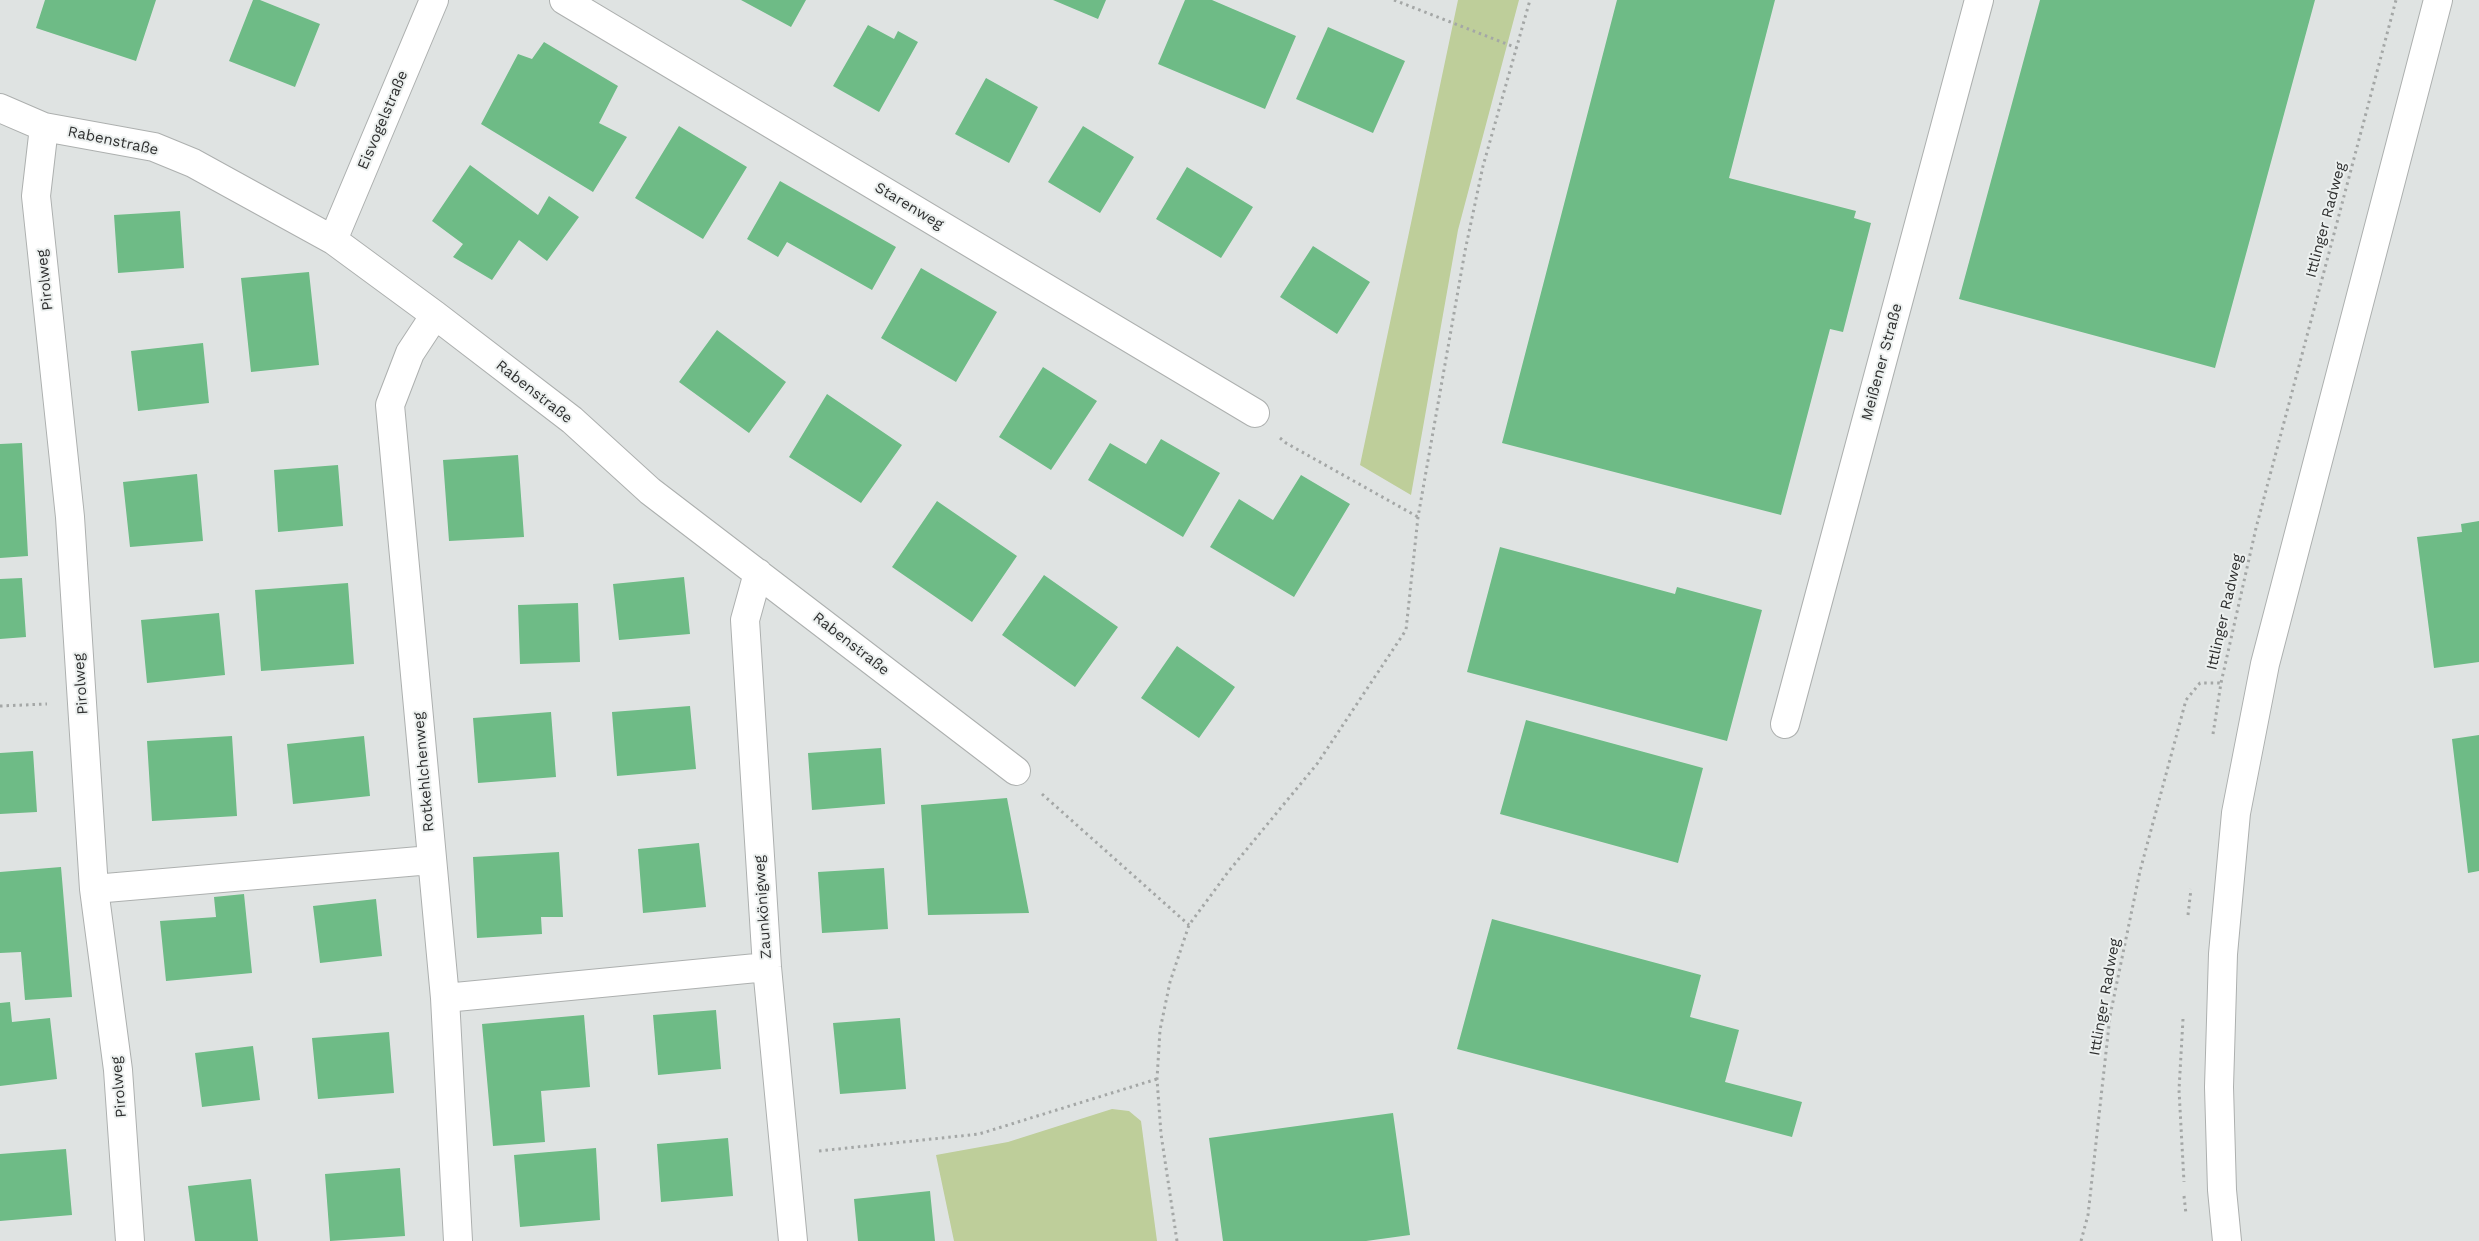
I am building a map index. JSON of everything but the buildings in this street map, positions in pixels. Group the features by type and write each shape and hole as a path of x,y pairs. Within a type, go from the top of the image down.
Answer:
{"street":[{"name":"Eisvogelstraße","path":"333,240 434,0"},
{"name":"Starenweg","path":"564,0 1255,413"},
{"name":"Meißener Straße","path":"1786,724 1979,0"},
{"path":"2227,1241 2222,1190 2218,1087 2222,954 2236,813 2265,664 2438,0"},
{"name":"Rabenstraße","path":"0,108 44,127 154,147 193,163 333,240 572,420 650,491 1016,771"},
{"name":"Pirolweg","path":"44,127 36,196 70,517 94,889 118,1070 130,1241"},
{"name":"Rotkehlchenweg","path":"435,315 410,353 390,405 445,998 458,1241"},
{"name":"Zaunkönigweg","path":"758,573 745,620 767,967 793,1241"},
{"path":"94,889 432,860"},
{"path":"445,998 767,967"}],"path":[{"path":"1394,0 1517,48"},
{"path":"1177,1241 1161,1134 1157,1079 1160,1030 1170,982 1189,925 1228,872 1317,764 1406,630 1418,517 1469,232 1483,166 1530,0"},
{"name":"Ittlinger Radweg","path":"2081,1241 2088,1216 2110,1016 2140,871 2186,700 2200,683 2221,683 2256,528 2396,0"},
{"path":"1255,413 1286,443 1418,517"},
{"path":"0,706 82,702"},
{"path":"1016,771 1189,925"},
{"path":"784,1155 979,1134 1157,1079"}],"green space":[{"path":"1458,0 1519,0 1458,230 1411,495 1360,465"},
{"path":"1112,1109 1129,1111 1141,1121 1157,1241 954,1241 936,1155 1008,1142"}]}
